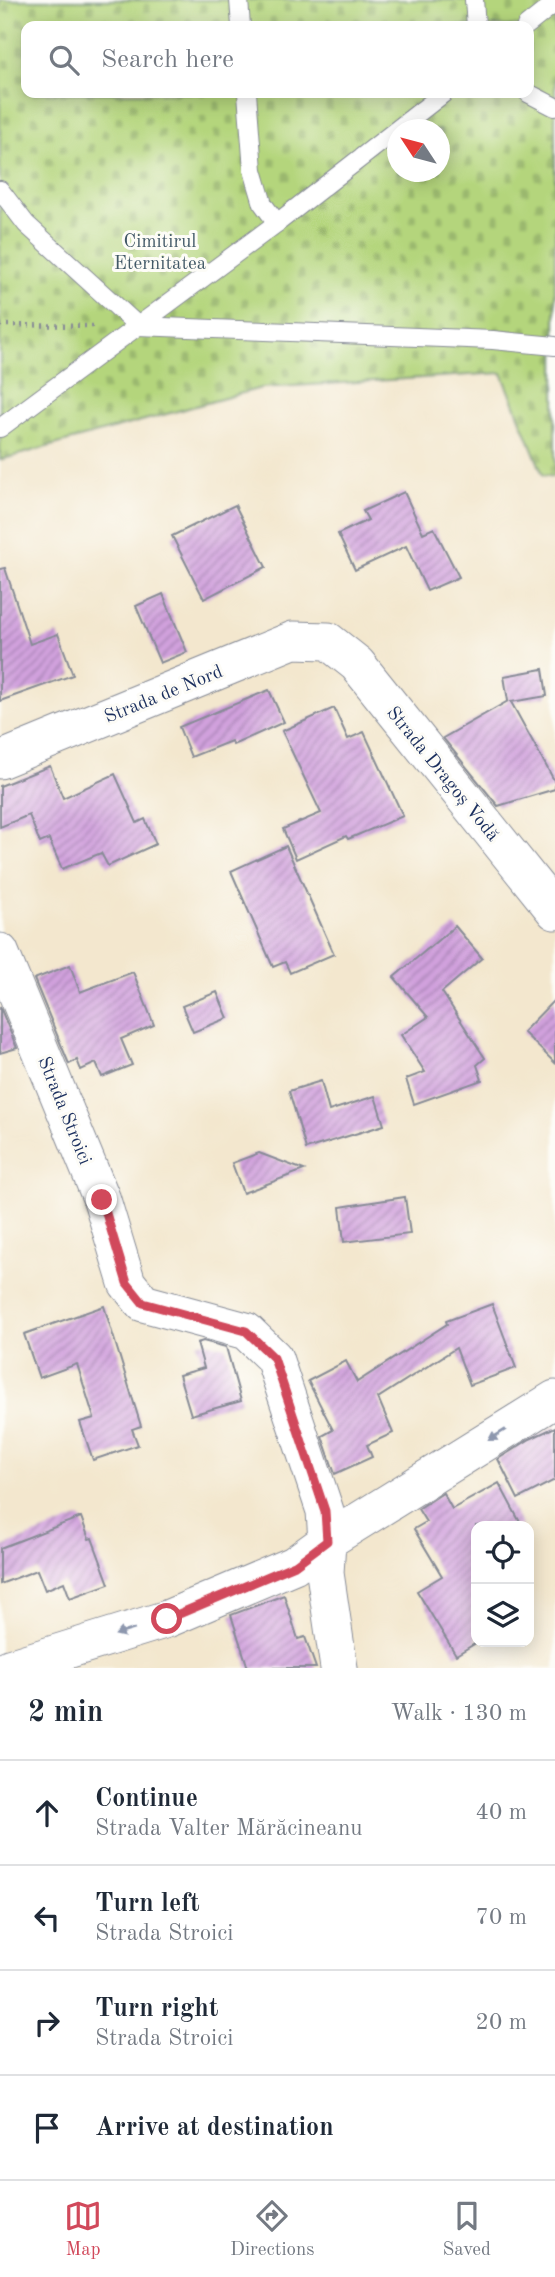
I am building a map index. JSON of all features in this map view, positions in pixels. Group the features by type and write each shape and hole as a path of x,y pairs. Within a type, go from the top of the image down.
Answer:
{"street":[{"name":"Strada de Nord","path":"0,760 293,640 328,642"},
{"name":"Strada Dragoș Vodă","path":"328,642 345,652 357,664 555,911"},
{"name":"Strada Stroici","path":"0,952 102,1200 127,1283 143,1303 246,1331 274,1358 325,1511 325,1573 339,1668"},
{"path":"9,1668 167,1619 295,1565 327,1541 555,1399"}],"lane":[{"path":"239,0 241,21"},
{"path":"474,0 476,21"},
{"path":"532,21 555,3"},
{"path":"534,96 555,107"},
{"path":"247,98 253,170 263,204 277,223"},
{"path":"0,428 277,223 438,98"},
{"path":"0,190 26,224 138,326 493,340 555,346"}],"path":[{"path":"0,325 138,326"}],"green space":[{"name":"Cimitirul Eternitatea","path":"0,0 555,0 555,477 543,475 502,373 261,388 0,460"}],"building":[{"path":"404,492 423,533 434,528 459,577 427,591 406,546 355,570 338,534 368,520 363,511"},
{"path":"235,505 266,567 204,599 172,536"},
{"path":"5,568 30,644 58,634 73,675 0,701 0,569"},
{"path":"163,594 187,652 160,663 136,606"},
{"path":"543,669 547,696 511,702 555,782 555,789 498,806 443,738 508,701 504,676"},
{"path":"269,690 284,722 233,745 231,741 191,757 179,727"},
{"path":"334,708 348,739 364,732 403,816 348,839 346,836 296,859 283,829 321,813 282,731"},
{"path":"50,766 63,798 115,774 137,823 145,819 156,844 108,866 101,853 62,869 49,839 40,843 29,815 0,827 0,786"},
{"path":"286,846 334,954 290,973 285,962 273,967 231,871"},
{"path":"455,926 482,958 442,992 485,1058 477,1065 482,1080 414,1104 406,1079 425,1072 401,1035 428,1017 394,977"},
{"path":"70,965 80,992 133,972 154,1025 121,1039 132,1065 102,1077 96,1063 81,1070 77,1060 69,1064 34,979"},
{"path":"217,992 228,1018 193,1032 182,1006"},
{"path":"555,999 555,1063 523,1032"},
{"path":"0,1007 17,1048 0,1053"},
{"path":"321,1081 329,1111 375,1096 384,1125 306,1149 289,1091"},
{"path":"259,1153 304,1170 243,1193 232,1163"},
{"path":"405,1197 410,1234 344,1242 340,1207"},
{"path":"492,1304 516,1368 470,1385 456,1348 378,1398 393,1433 367,1445 372,1457 335,1474 322,1436 333,1430 308,1381 346,1361 357,1382 447,1324 446,1321"},
{"path":"104,1306 141,1426 132,1429 138,1445 93,1460 80,1422 94,1418 77,1364 39,1378 24,1334"},
{"path":"203,1341 226,1347 241,1401 191,1415 179,1375 204,1368 197,1343"},
{"path":"555,1427 555,1480 518,1499 498,1459"},
{"path":"499,1483 519,1521 471,1521 471,1646 456,1655 417,1591 442,1576 414,1529 426,1522 418,1509 443,1493 452,1509"},
{"path":"81,1517 109,1584 70,1598 64,1582 45,1590 37,1570 0,1584 0,1548"},
{"path":"284,1595 298,1639 305,1637 316,1668 248,1668 231,1615"}],"route":[{"path":"102,1200 127,1283 143,1303 246,1331 274,1358 325,1511 327,1541 295,1565 167,1619"}]}
